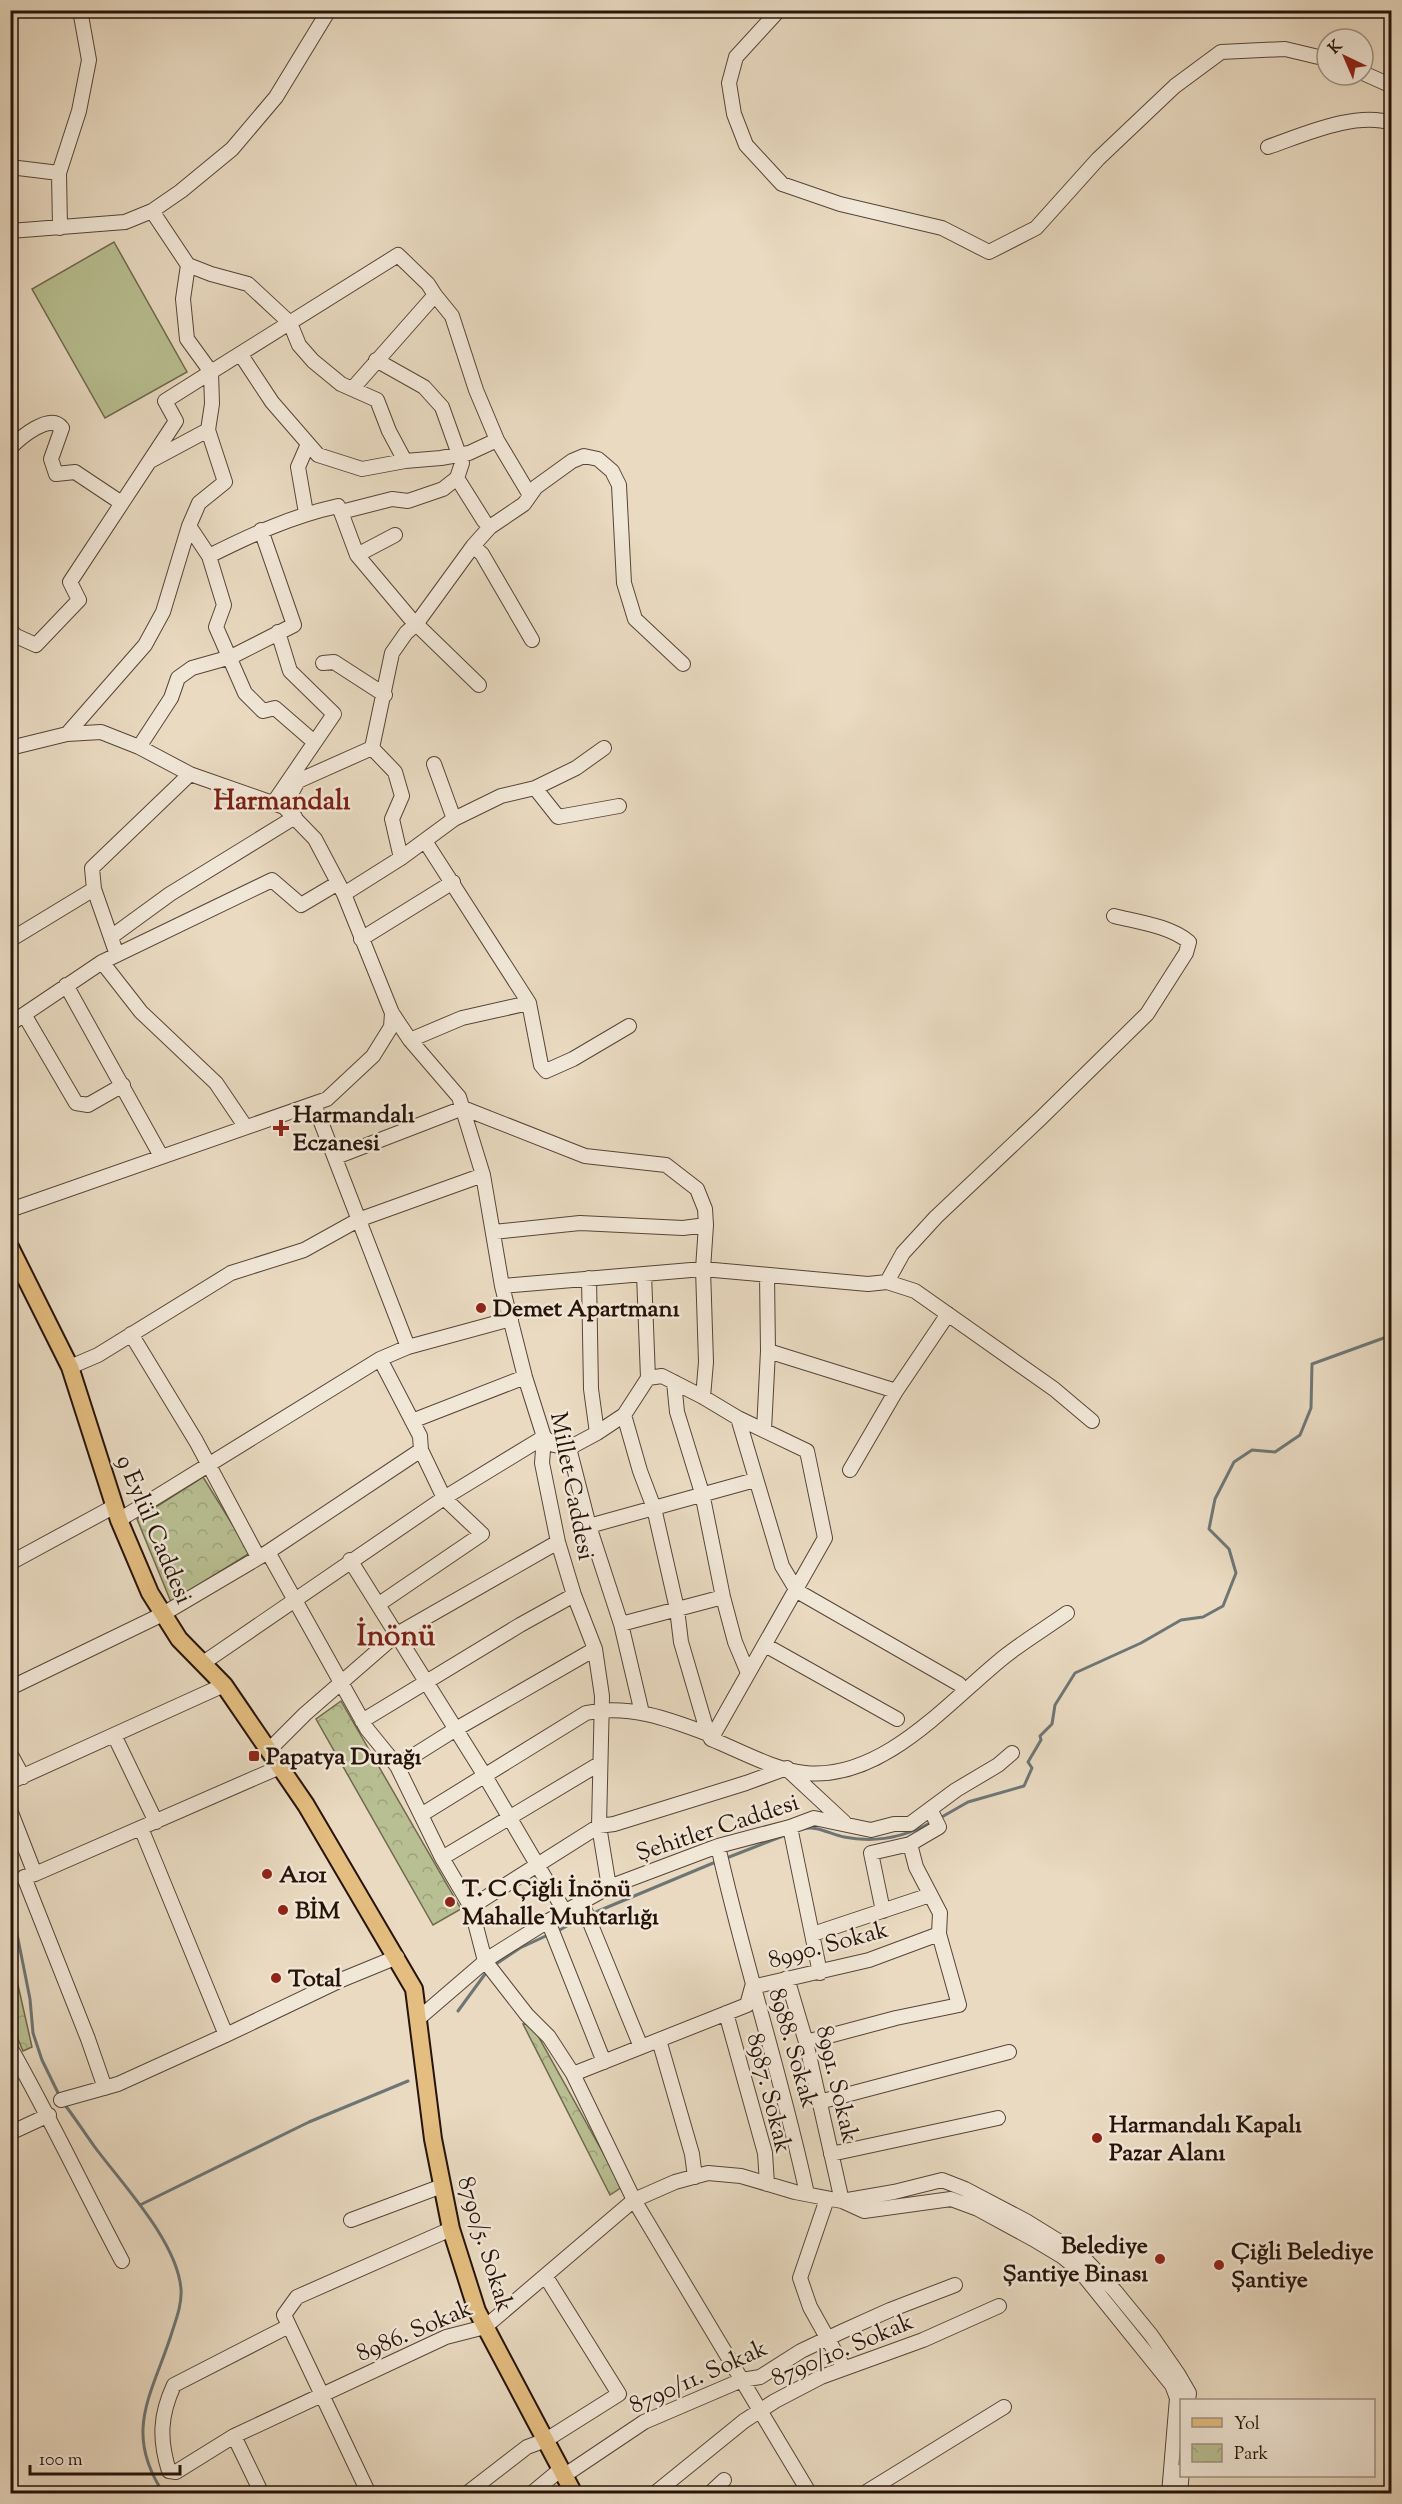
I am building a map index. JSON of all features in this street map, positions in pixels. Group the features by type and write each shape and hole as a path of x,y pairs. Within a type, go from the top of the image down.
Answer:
{"main road":[{"name":"9 Eylül Caddesi","path":"10,1247 70,1367 117,1513 150,1593 179,1639 225,1685 306,1805 397,1957 414,1989 422,2059"},
{"name":"8790/5. Sokak","path":"422,2059 433,2139 451,2229 477,2311 574,2493"}],"street":[{"path":"60,228 59,173 79,111 89,60 80,10"},
{"path":"10,231 126,222 152,211 181,191 232,149 276,97 330,10"},
{"path":"779,10 736,57 729,83 734,114 746,146 782,184 840,204 942,228 989,252 1036,228 1098,159 1175,86 1221,52 1285,49 1315,56"},
{"path":"1375,78 1392,86"},
{"path":"1268,147 1314,130 1349,122 1385,121 1392,123"},
{"path":"10,167 59,173"},
{"path":"152,211 188,265 248,284 290,323 299,345 313,362 341,384 377,400 389,431 405,461"},
{"path":"193,437 176,421 165,401 398,255 428,284 452,316 476,390 497,441 532,490"},
{"path":"67,734 145,645 163,612 189,526 199,503 225,482 208,430 212,404 211,372 187,339 183,299 188,265"},
{"path":"353,388 435,295"},
{"path":"241,355 272,402 318,454 362,470 405,461 461,455 497,441"},
{"path":"341,512 392,499 408,501 443,489 457,478 461,470 461,455 442,407 424,387 376,360"},
{"path":"10,630 16,636 36,645 79,600 70,582 120,502 176,421"},
{"path":"10,448 39,426 53,422 59,424 62,428 61,436 51,459 56,474 75,472 120,502"},
{"path":"150,461 208,430"},
{"path":"306,513 298,467 308,444"},
{"path":"372,748 385,695 392,653 484,521 572,461 584,456 598,459 612,471 619,485 624,583 635,619 683,664"},
{"path":"457,478 484,521"},
{"path":"413,620 490,527 524,504 532,490"},
{"path":"209,556 261,530 306,513 338,506 357,555 413,620 479,685"},
{"path":"189,526 209,556 224,605 216,627 245,693 263,711 275,708 313,741"},
{"path":"139,747 171,698 178,678 192,668 231,657 294,625 261,530"},
{"path":"357,555 395,535"},
{"path":"473,546 482,554 532,640"},
{"path":"279,633 290,671 334,714 313,741 279,805"},
{"path":"323,663 334,662 385,695"},
{"path":"10,748 67,734 101,732 139,747 190,774 279,805"},
{"path":"279,805 298,782 372,748"},
{"path":"372,748 395,772 402,796 392,819 401,858"},
{"path":"10,1024 102,962 272,880 301,905 401,858 454,819 501,796 536,788 576,768 604,748"},
{"path":"434,764 454,819"},
{"path":"117,956 94,889 92,868 190,774"},
{"path":"536,788 558,817 619,806"},
{"name":"Millet Caddesi","path":"279,805 295,817 315,840 341,888 392,1013 410,1040 459,1097 463,1108 483,1175 502,1286 525,1377 544,1437 542,1463 558,1542 574,1595 595,1649 602,1696 598,1826 609,1887"},
{"path":"111,937 161,899 295,817"},
{"path":"425,841 529,1003 541,1065 546,1071 573,1059 629,1026"},
{"path":"361,939 453,882"},
{"path":"10,940 94,889"},
{"path":"887,1282 903,1253 936,1216 1040,1119 1147,1014 1186,953 1189,942 1184,938 1166,930 1114,916"},
{"path":"102,962 141,1012 216,1083 245,1126"},
{"path":"66,985 161,1156"},
{"path":"410,1040 462,1018 529,1003"},
{"path":"10,1210 245,1126 327,1100 373,1056 391,1027 392,1013"},
{"path":"25,1016 76,1103 88,1105 123,1085"},
{"path":"314,1104 408,1347"},
{"path":"336,1157 463,1108 585,1156 666,1165 697,1189 705,1209 703,1269 706,1331 703,1397"},
{"path":"70,1367 98,1355 231,1274 304,1250 358,1220 483,1175"},
{"path":"494,1232 580,1223 683,1228 705,1225"},
{"path":"502,1286 703,1269 868,1284 887,1282 915,1291 1054,1389 1092,1421"},
{"path":"202,1663 296,1600 350,1560 444,1498 544,1437 554,1445 570,1448 624,1415 648,1378 644,1274"},
{"path":"764,1430 768,1351 767,1275"},
{"path":"589,1278 591,1389 597,1433"},
{"path":"850,1470 896,1391 948,1314"},
{"path":"10,1563 117,1513 207,1465 380,1359 408,1347 511,1318"},
{"path":"131,1334 190,1432 207,1465 263,1554 296,1600 362,1721 397,1766 442,1858 471,1907 485,1961 527,2016 549,2037 573,2074 634,2200 810,2493"},
{"path":"768,1351 896,1391"},
{"path":"379,1604 482,1534 444,1498 421,1450 420,1436 380,1359"},
{"path":"648,1378 662,1376 738,1418 807,1451 825,1538 797,1592 710,1736"},
{"path":"412,1421 525,1377"},
{"path":"674,1382 677,1413 702,1493 723,1597 735,1642 748,1673"},
{"path":"624,1415 640,1471 654,1508 677,1609 681,1642 710,1736"},
{"path":"738,1418 782,1566 797,1592 959,1684"},
{"path":"570,1448 589,1526 621,1624 642,1713"},
{"path":"10,1688 163,1614 263,1554 421,1450"},
{"path":"589,1526 755,1480"},
{"path":"269,1750 341,1682 397,1634 479,1585 558,1542"},
{"path":"350,1560 485,1776 565,1912"},
{"path":"362,1721 520,1625 574,1595"},
{"path":"621,1624 723,1597"},
{"path":"421,1815 570,1722 586,1713 602,1710 661,1717 804,1773 828,1773 851,1769 870,1763 939,1715 1005,1657 1067,1613"},
{"path":"765,1645 897,1719"},
{"path":"397,1766 456,1729 595,1649"},
{"path":"10,1753 17,1780 225,1685"},
{"path":"114,1735 156,1822"},
{"name":"Şehitler Caddesi","path":"418,2019 485,1961 551,1929 565,1912 585,1911 609,1887 718,1846 791,1832 814,1818 844,1822 871,1830 894,1824 910,1824 934,1817 964,1785 998,1765 1012,1753"},
{"path":"442,1858 599,1764"},
{"path":"105,2088 24,1877 280,1767"},
{"path":"787,1768 844,1822"},
{"path":"471,1907 598,1826 614,1824 787,1768"},
{"path":"10,1810 35,1874"},
{"path":"883,1911 870,1853 910,1844 934,1817"},
{"path":"141,1828 226,2036"},
{"path":"791,1832 820,1973"},
{"path":"806,2042 896,2018 959,2005 939,1934 940,1912 916,1867 910,1844"},
{"name":"8988. Sokak","path":"718,1846 752,1987 790,2115 807,2194"},
{"path":"813,1934 930,1895"},
{"path":"585,1911 641,2047"},
{"path":"551,1929 604,2062"},
{"name":"8990. Sokak","path":"573,2074 747,2005 752,1987 869,1960 939,1934"},
{"path":"62,2100 105,2088 226,2036 342,1980 397,1957"},
{"name":"8991. Sokak","path":"787,1978 806,2042 842,2201"},
{"name":"8987. Sokak","path":"726,2013 765,2153 767,2184"},
{"path":"659,2040 692,2154 695,2176"},
{"path":"10,2047 49,2115 74,2170 122,2261"},
{"path":"819,2103 1009,2052"},
{"path":"10,2133 49,2115"},
{"path":"831,2154 998,2118"},
{"name":"8986. Sokak","path":"289,2326 174,2385 163,2412 163,2442 169,2471 176,2472 234,2436 446,2337 485,2327 634,2200 675,2182 708,2173 741,2176 842,2201 864,2211 951,2199 978,2209 1033,2239 1080,2271 1172,2385 1177,2398 1169,2493"},
{"name":"8986. Sokak","path":"842,2201 894,2192 942,2180 989,2194 1026,2221 1081,2255 1115,2291 1151,2335 1189,2393 1188,2399"},
{"path":"351,2220 442,2186"},
{"path":"827,2199 800,2278 810,2307 844,2368"},
{"path":"369,2493 284,2315 297,2297 451,2229"},
{"path":"466,2493 527,2447 546,2440 619,2394 546,2277"},
{"name":"8790/11. Sokak","path":"531,2493 644,2422 742,2380 760,2377 801,2351 890,2310 955,2285"},
{"name":"8790/10. Sokak","path":"654,2493 760,2410 844,2368 917,2342 999,2306"},
{"path":"863,2493 909,2468 1004,2407"},
{"path":"234,2436 262,2493"},
{"path":"1180,2493 1181,2477"},
{"path":"709,2493 724,2480"}],"green space":[{"path":"114,242 187,372 105,418 32,289"},
{"path":"203,1477 250,1553 171,1602 137,1519"},
{"path":"341,1701 461,1909 433,1925 316,1719"},
{"path":"11,1954 32,2047 23,2051 11,2023"},
{"path":"523,2024 532,2025 622,2187 610,2195"}],"waterway":[{"path":"940,1818 968,1802 1024,1786 1032,1768 1028,1762 1041,1740 1040,1736 1052,1724 1055,1705 1075,1673 1141,1643 1181,1620 1203,1617 1223,1606 1236,1573 1229,1549 1209,1529 1215,1499 1234,1462 1252,1450 1275,1452 1300,1435 1311,1408 1312,1364 1392,1335"},
{"path":"803,1829 818,1829 855,1839 878,1839 911,1832 932,1822"},
{"path":"724,1859 788,1834"},
{"path":"591,1914 718,1861"},
{"path":"10,1899 30,1999 33,2033 42,2060 60,2097"},
{"path":"556,1932 585,1916"},
{"path":"493,1966 520,1948 550,1934"},
{"path":"458,2011 488,1970"},
{"path":"140,2205 309,2122 408,2081"},
{"path":"65,2105 159,2233 170,2252 177,2271 181,2289 179,2310 150,2392 143,2430 145,2450 151,2471 164,2494"}],"place":[{"name":"Harmandalı Eczanesi","path":"281,1128"},
{"name":"Demet Apartmanı","path":"481,1308"},
{"name":"Papatya Durağı","path":"254,1756"},
{"name":"A101","path":"267,1874"},
{"name":"T. C Çiğli İnönü Mahalle Muhtarlığı","path":"450,1902"},
{"name":"BİM","path":"283,1910"},
{"name":"Total","path":"276,1978"},
{"name":"Harmandalı Kapalı Pazar Alanı","path":"1097,2138"},
{"name":"Belediye Şantiye Binası","path":"1160,2259"},
{"name":"Çiğli Belediye Şantiye","path":"1219,2265"}],"district":[{"name":"Harmandalı","path":"282,800"},
{"name":"İnönü","path":"396,1635"}]}
